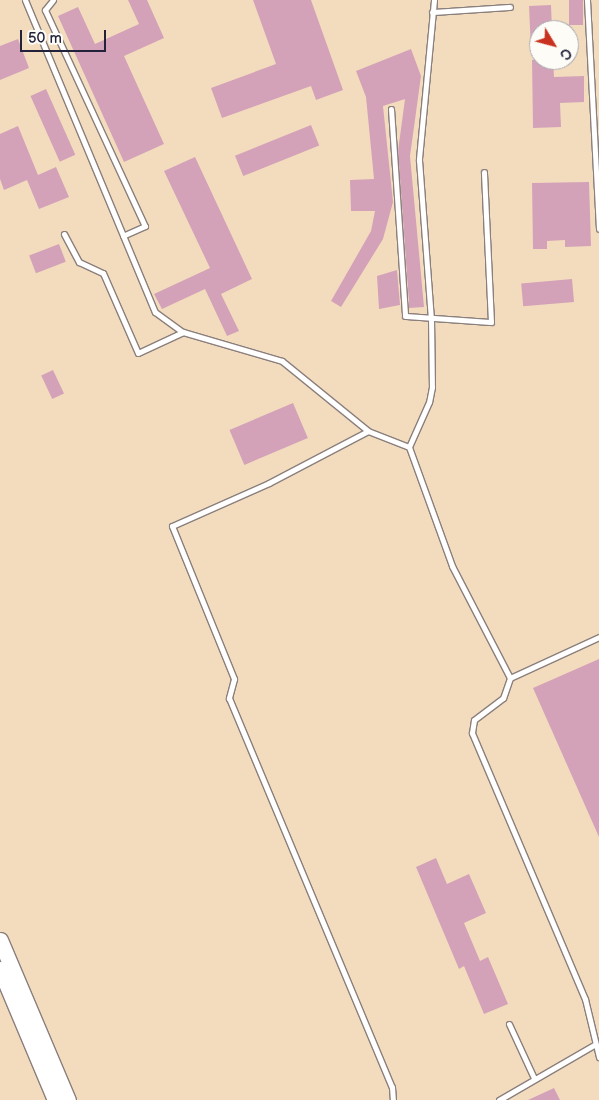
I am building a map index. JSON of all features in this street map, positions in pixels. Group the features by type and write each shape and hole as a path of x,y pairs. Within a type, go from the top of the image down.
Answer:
{"main road":[{"path":"0,940 68,1100"},
{"path":"0,969 55,1100"}],"lane":[{"path":"25,0 155,312 182,332 282,361 368,430 409,447"},
{"path":"53,0 45,10 145,226 123,236"},
{"path":"434,0 419,160 431,318 432,387 429,402 409,447 452,566 510,678"},
{"path":"587,0 599,229"},
{"path":"432,12 510,7"},
{"path":"391,109 405,316 491,322 484,172"},
{"path":"64,234 79,262 103,273 138,353 182,332"},
{"path":"368,430 270,482 172,526 234,679 229,698 392,1087 393,1100"},
{"path":"599,637 510,678 503,698 474,720 472,733 585,999 594,1045 599,1057"},
{"path":"509,1024 534,1078"},
{"path":"499,1100 534,1078 594,1045"}],"building":[{"path":"128,0 147,0 164,38 124,56 164,144 124,162 58,16 78,7 95,44 139,24"},
{"path":"253,0 311,0 343,90 316,100 311,86 222,118 211,88 276,64"},
{"path":"569,0 583,0 583,25 579,25 579,20 569,20"},
{"path":"551,5 552,20 530,20 529,6"},
{"path":"18,39 29,68 0,80 0,46"},
{"path":"411,49 421,76 410,156 424,307 409,308 398,151 405,99 383,106 393,202 383,239 341,307 331,301 371,231 375,211 351,211 350,180 374,179 366,97 356,71"},
{"path":"532,70 554,70 554,77 584,76 584,102 560,103 561,127 533,128"},
{"path":"46,89 75,155 60,162 30,96"},
{"path":"311,125 319,145 243,176 235,156"},
{"path":"18,126 38,175 56,167 69,197 39,209 27,180 4,190 0,179 0,134"},
{"path":"195,157 252,279 221,294 239,331 227,336 205,289 162,309 154,294 210,268 164,171"},
{"path":"589,182 591,246 565,247 565,240 547,241 547,249 533,249 532,183"},
{"path":"59,244 66,262 36,273 29,255"},
{"path":"397,270 400,305 379,309 377,276"},
{"path":"572,279 574,302 523,306 521,283"},
{"path":"53,370 64,394 52,399 41,375"},
{"path":"293,403 308,438 244,465 229,430"},
{"path":"599,659 599,837 533,688"},
{"path":"436,858 447,884 469,874 486,913 464,923 480,961 488,957 508,1004 484,1014 464,966 459,969 416,867"},
{"path":"554,1088 560,1100 528,1100"}]}
